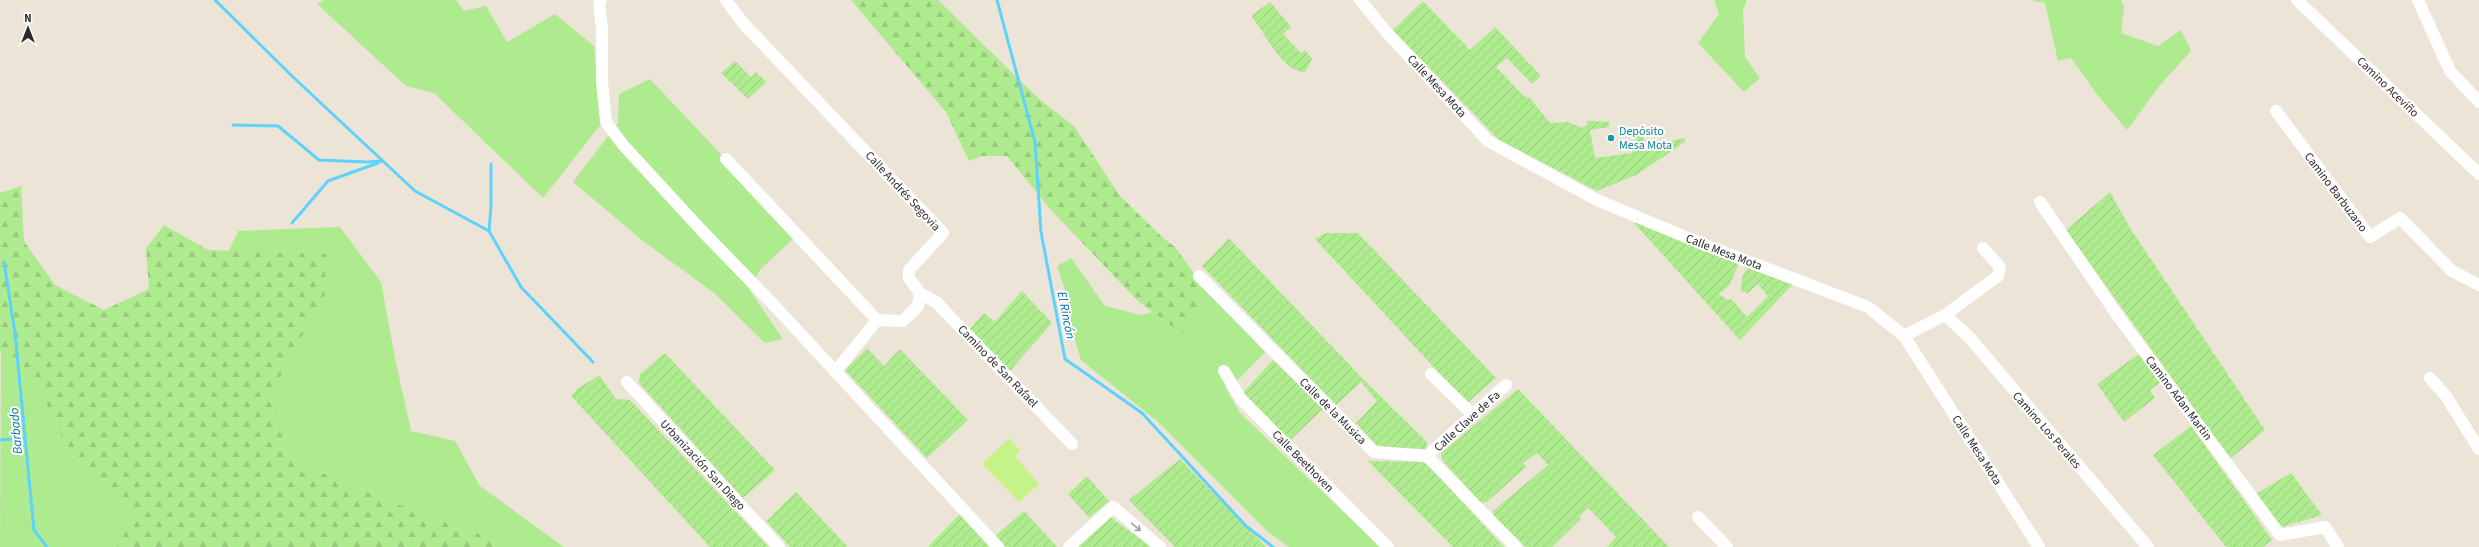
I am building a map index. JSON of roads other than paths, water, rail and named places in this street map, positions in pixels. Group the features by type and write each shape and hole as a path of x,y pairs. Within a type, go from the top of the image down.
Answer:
{"street":[{"path":"601,0 599,4 602,28 602,82 606,122 623,145 998,547"},
{"name":"Calle Andrés Segovia","path":"726,0 743,23 943,233 909,270 909,278 920,293"},
{"name":"Calle Mesa Mota","path":"1360,0 1388,34 1488,141 1597,200 1705,245 1868,307 1904,336 2039,547"},
{"name":"Camino Aceviño","path":"2297,0 2479,174"},
{"path":"2418,0 2450,71 2479,102"},
{"name":"Camino Barbuzano","path":"2276,112 2370,237 2400,218 2452,271 2479,285"},
{"path":"726,159 877,320 903,321 918,306 920,293"},
{"name":"Camino Adan Martin","path":"2040,202 2120,319 2280,535 2325,527 2338,547"},
{"path":"1904,336 1945,315 1998,276 2000,267 1983,248"},
{"name":"Calle de la Musica","path":"1199,276 1374,452 1427,456"},
{"name":"Camino de San Rafael","path":"920,293 936,302 1072,444"},
{"name":"Camino Los Perales","path":"1945,315 1968,337 2148,547"},
{"path":"835,372 877,320"},
{"name":"Calle Beethoven","path":"1224,371 1241,399 1388,547"},
{"path":"1431,374 1473,415"},
{"path":"2430,378 2446,396 2479,449"},
{"name":"Urbanización San Diego","path":"627,382 778,547"},
{"name":"Calle Clave de Fa","path":"1427,456 1506,385"},
{"path":"1427,456 1516,547"},
{"path":"1069,547 1113,507 1160,547"},
{"path":"1698,517 1727,547"}],"waterway":[{"path":"215,0 293,77 415,191 489,231 521,287 593,362"},
{"name":"El Rincón","path":"997,0 1035,142 1041,232 1065,359 1142,413 1246,526 1273,547"},
{"path":"233,125 278,126 319,160 367,162 383,161"},
{"path":"292,223 328,181 378,163"},
{"path":"489,231 491,206 491,164"},
{"name":"Barbado","path":"4,262 15,333 34,530 47,547"},
{"path":"0,440 24,438"}],"place":[{"name":"Depósito Mesa Mota","path":"1611,138"}]}
